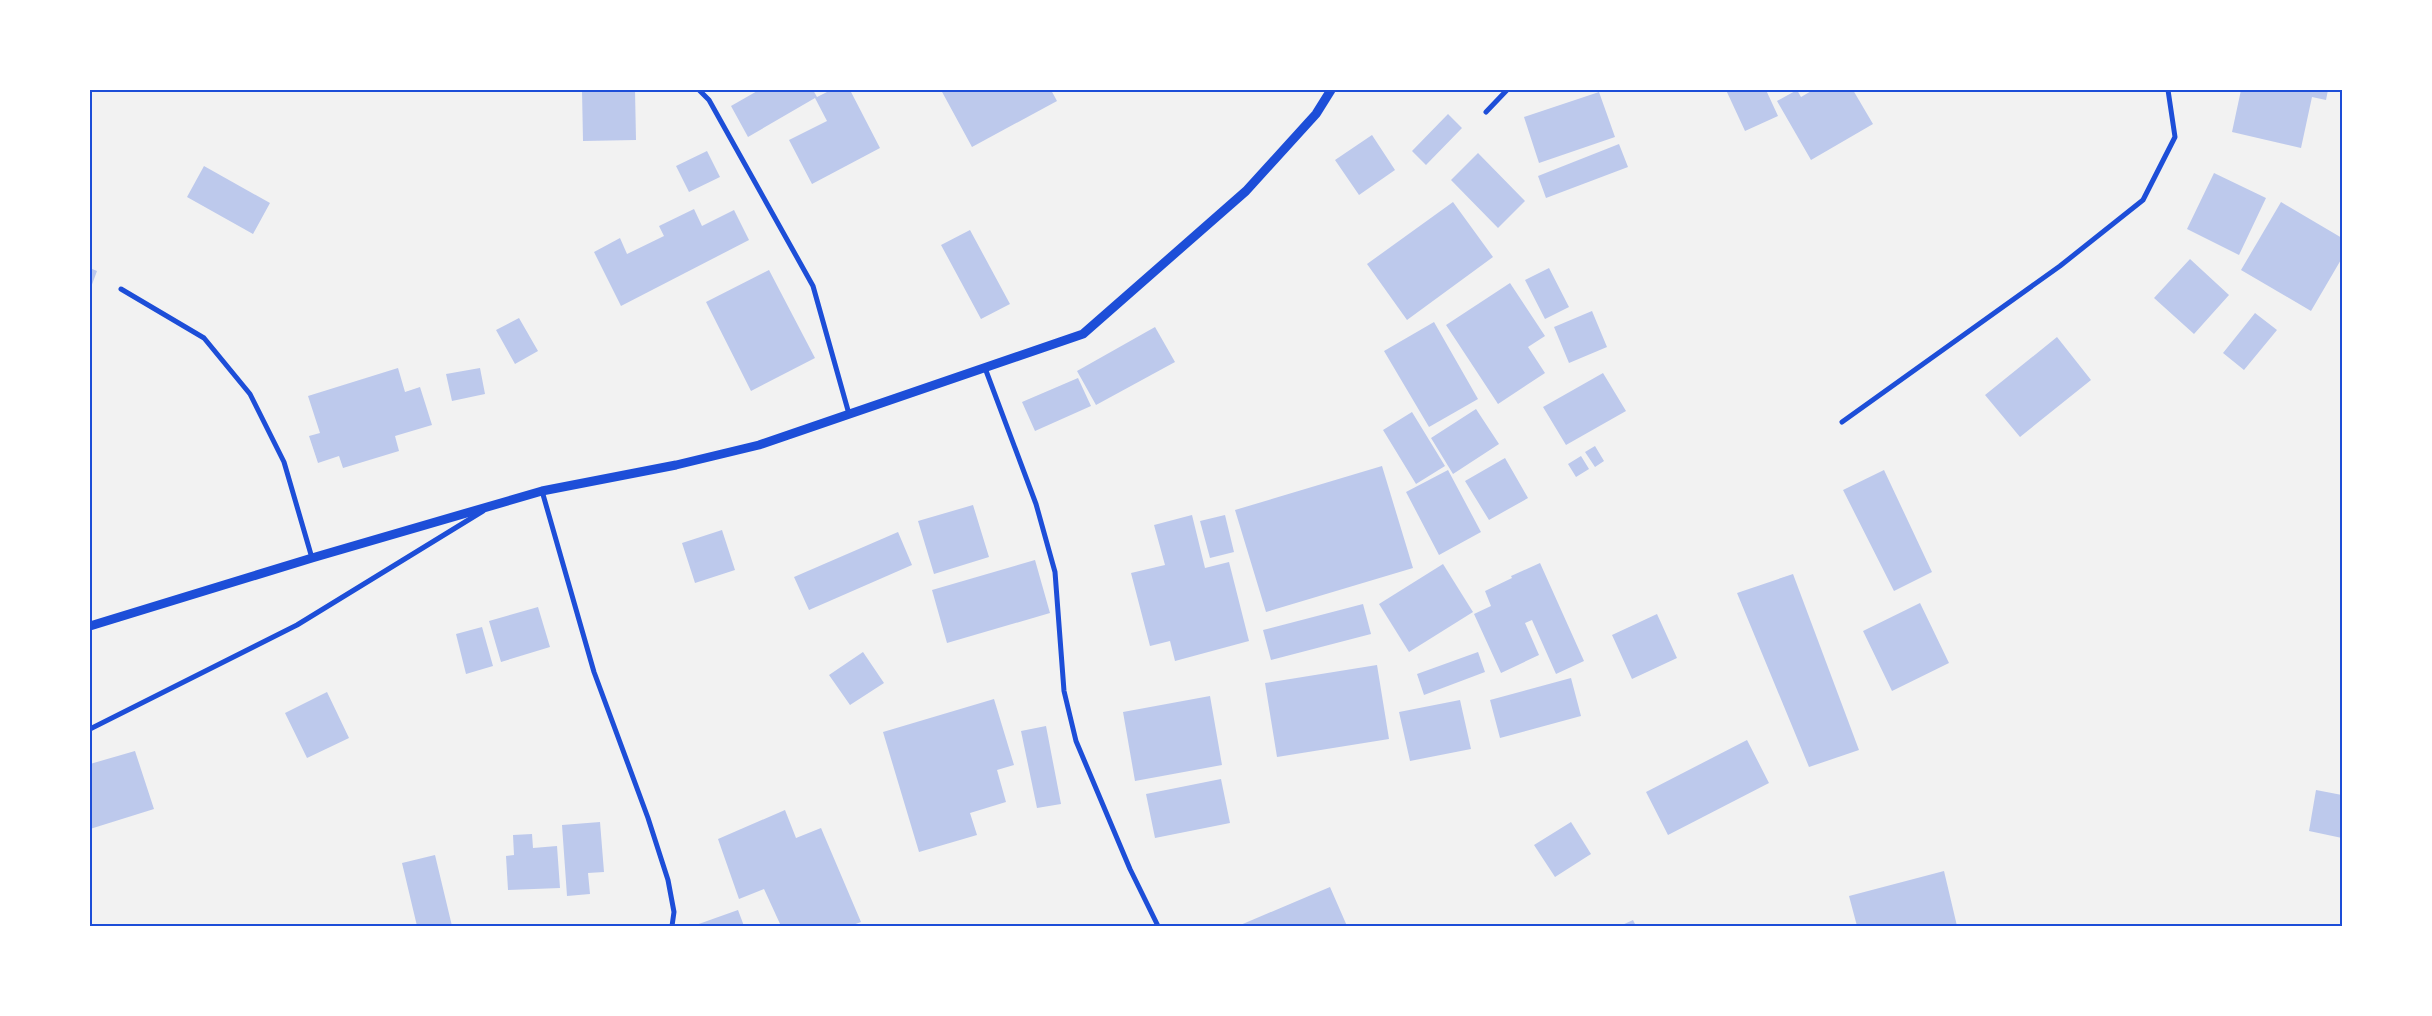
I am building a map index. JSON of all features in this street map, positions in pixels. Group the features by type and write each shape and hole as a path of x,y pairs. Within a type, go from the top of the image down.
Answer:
{"street":[{"path":"699,90 709,100 813,286 849,414"},
{"path":"90,626 312,558 542,491 676,465 759,445 1083,334 1246,191 1316,114 1331,90"},
{"path":"1486,112 1507,90"},
{"path":"1842,422 2060,266 2143,200 2175,136 2168,90"},
{"path":"121,289 204,338 250,394 284,462 312,558"},
{"path":"985,368 1036,504 1055,572 1064,691 1076,741 1130,869 1158,926"},
{"path":"542,491 594,672 648,818 668,880 674,912 672,926"},
{"path":"90,729 297,625 494,505"}],"building":[{"path":"582,90 635,90 636,140 583,141"},
{"path":"759,90 813,90 817,97 831,90 850,90 880,148 812,184 789,140 827,121 815,98 748,137 731,106"},
{"path":"941,90 1051,90 1057,101 972,147"},
{"path":"1726,90 1766,90 1778,116 1745,131"},
{"path":"1797,90 1801,97 1813,90 1853,90 1873,124 1811,160 1777,101"},
{"path":"2241,90 2328,90 2326,100 2312,97 2301,148 2232,132"},
{"path":"1599,92 1615,137 1539,163 1524,117"},
{"path":"1448,114 1462,128 1426,165 1412,151"},
{"path":"1372,135 1395,170 1359,195 1335,160"},
{"path":"1619,144 1628,167 1546,198 1538,176"},
{"path":"707,151 720,177 689,192 676,166"},
{"path":"1478,153 1525,201 1498,228 1451,180"},
{"path":"204,166 270,203 253,234 187,197"},
{"path":"2214,173 2266,198 2239,255 2187,229"},
{"path":"1453,202 1493,257 1407,320 1367,264"},
{"path":"2281,202 2342,238 2342,258 2311,311 2241,270"},
{"path":"694,209 702,226 734,210 749,240 621,306 594,252 620,238 627,254 664,236 659,226"},
{"path":"970,230 1010,304 981,319 941,245"},
{"path":"2190,259 2229,295 2194,334 2154,298"},
{"path":"90,268 97,271 90,290"},
{"path":"1549,268 1569,307 1545,319 1525,280"},
{"path":"769,270 815,358 751,391 706,302"},
{"path":"1510,283 1545,336 1528,347 1545,373 1498,404 1446,325"},
{"path":"1592,311 1607,347 1569,363 1554,327"},
{"path":"2255,313 2277,330 2244,370 2223,353"},
{"path":"519,318 538,351 515,364 496,330"},
{"path":"1434,322 1478,399 1429,427 1384,351"},
{"path":"1155,327 1175,362 1096,405 1077,371"},
{"path":"2057,337 2091,380 2020,437 1985,395"},
{"path":"398,368 405,392 420,387 432,425 395,436 399,451 343,468 339,456 318,463 309,436 320,433 308,396"},
{"path":"480,368 485,394 452,401 446,374"},
{"path":"1603,373 1626,411 1566,445 1543,407"},
{"path":"1078,378 1091,406 1035,431 1022,402"},
{"path":"1476,409 1499,444 1453,474 1431,438"},
{"path":"1412,412 1445,466 1416,484 1383,430"},
{"path":"1595,446 1604,461 1595,467 1585,452"},
{"path":"1581,456 1589,469 1576,477 1568,464"},
{"path":"1505,458 1528,498 1489,520 1465,481"},
{"path":"1382,466 1413,568 1266,612 1235,510"},
{"path":"1448,470 1481,532 1439,555 1406,492"},
{"path":"1884,470 1932,572 1894,591 1843,490"},
{"path":"973,505 989,557 934,574 918,521"},
{"path":"1192,515 1205,568 1229,562 1249,641 1175,661 1170,641 1150,646 1131,573 1165,565 1154,525"},
{"path":"1225,515 1234,552 1210,558 1200,521"},
{"path":"722,530 735,570 695,583 682,543"},
{"path":"898,532 912,565 809,610 794,577"},
{"path":"1035,560 1050,613 947,643 932,590"},
{"path":"1540,563 1584,661 1556,674 1532,620 1525,623 1539,655 1501,673 1474,614 1491,606 1485,591 1512,578 1511,576"},
{"path":"1443,564 1473,612 1409,652 1379,604"},
{"path":"1793,574 1859,750 1809,767 1737,593"},
{"path":"1920,603 1949,663 1892,691 1863,631"},
{"path":"1363,604 1371,634 1271,660 1263,630"},
{"path":"538,607 550,647 501,662 489,621"},
{"path":"1657,614 1677,658 1632,679 1612,635"},
{"path":"482,627 493,666 466,674 456,634"},
{"path":"863,652 884,683 850,705 829,675"},
{"path":"1478,652 1485,672 1424,695 1417,674"},
{"path":"1377,665 1389,739 1277,757 1265,683"},
{"path":"1571,678 1581,716 1500,738 1490,700"},
{"path":"327,692 349,738 307,758 285,713"},
{"path":"1210,696 1222,765 1135,781 1123,712"},
{"path":"994,699 1014,765 997,770 1006,802 970,813 977,835 919,852 883,732"},
{"path":"1460,700 1471,749 1410,761 1399,712"},
{"path":"1046,726 1061,804 1037,808 1021,731"},
{"path":"1747,740 1769,783 1668,835 1646,792"},
{"path":"135,751 154,809 90,829 90,764"},
{"path":"1221,779 1230,823 1155,838 1146,794"},
{"path":"2316,790 2342,795 2342,838 2309,831"},
{"path":"785,810 796,838 821,828 861,922 850,926 781,926 764,889 739,899 718,839"},
{"path":"600,822 604,872 588,873 590,894 567,896 562,825"},
{"path":"1571,822 1591,854 1555,877 1534,845"},
{"path":"532,834 533,848 557,846 560,888 508,890 506,856 514,855 513,835"},
{"path":"435,855 452,926 417,926 402,863"},
{"path":"1944,871 1957,926 1857,926 1849,896"},
{"path":"1330,887 1347,926 1238,926"},
{"path":"738,910 744,926 693,926"},
{"path":"1633,920 1636,926 1620,926"}]}
